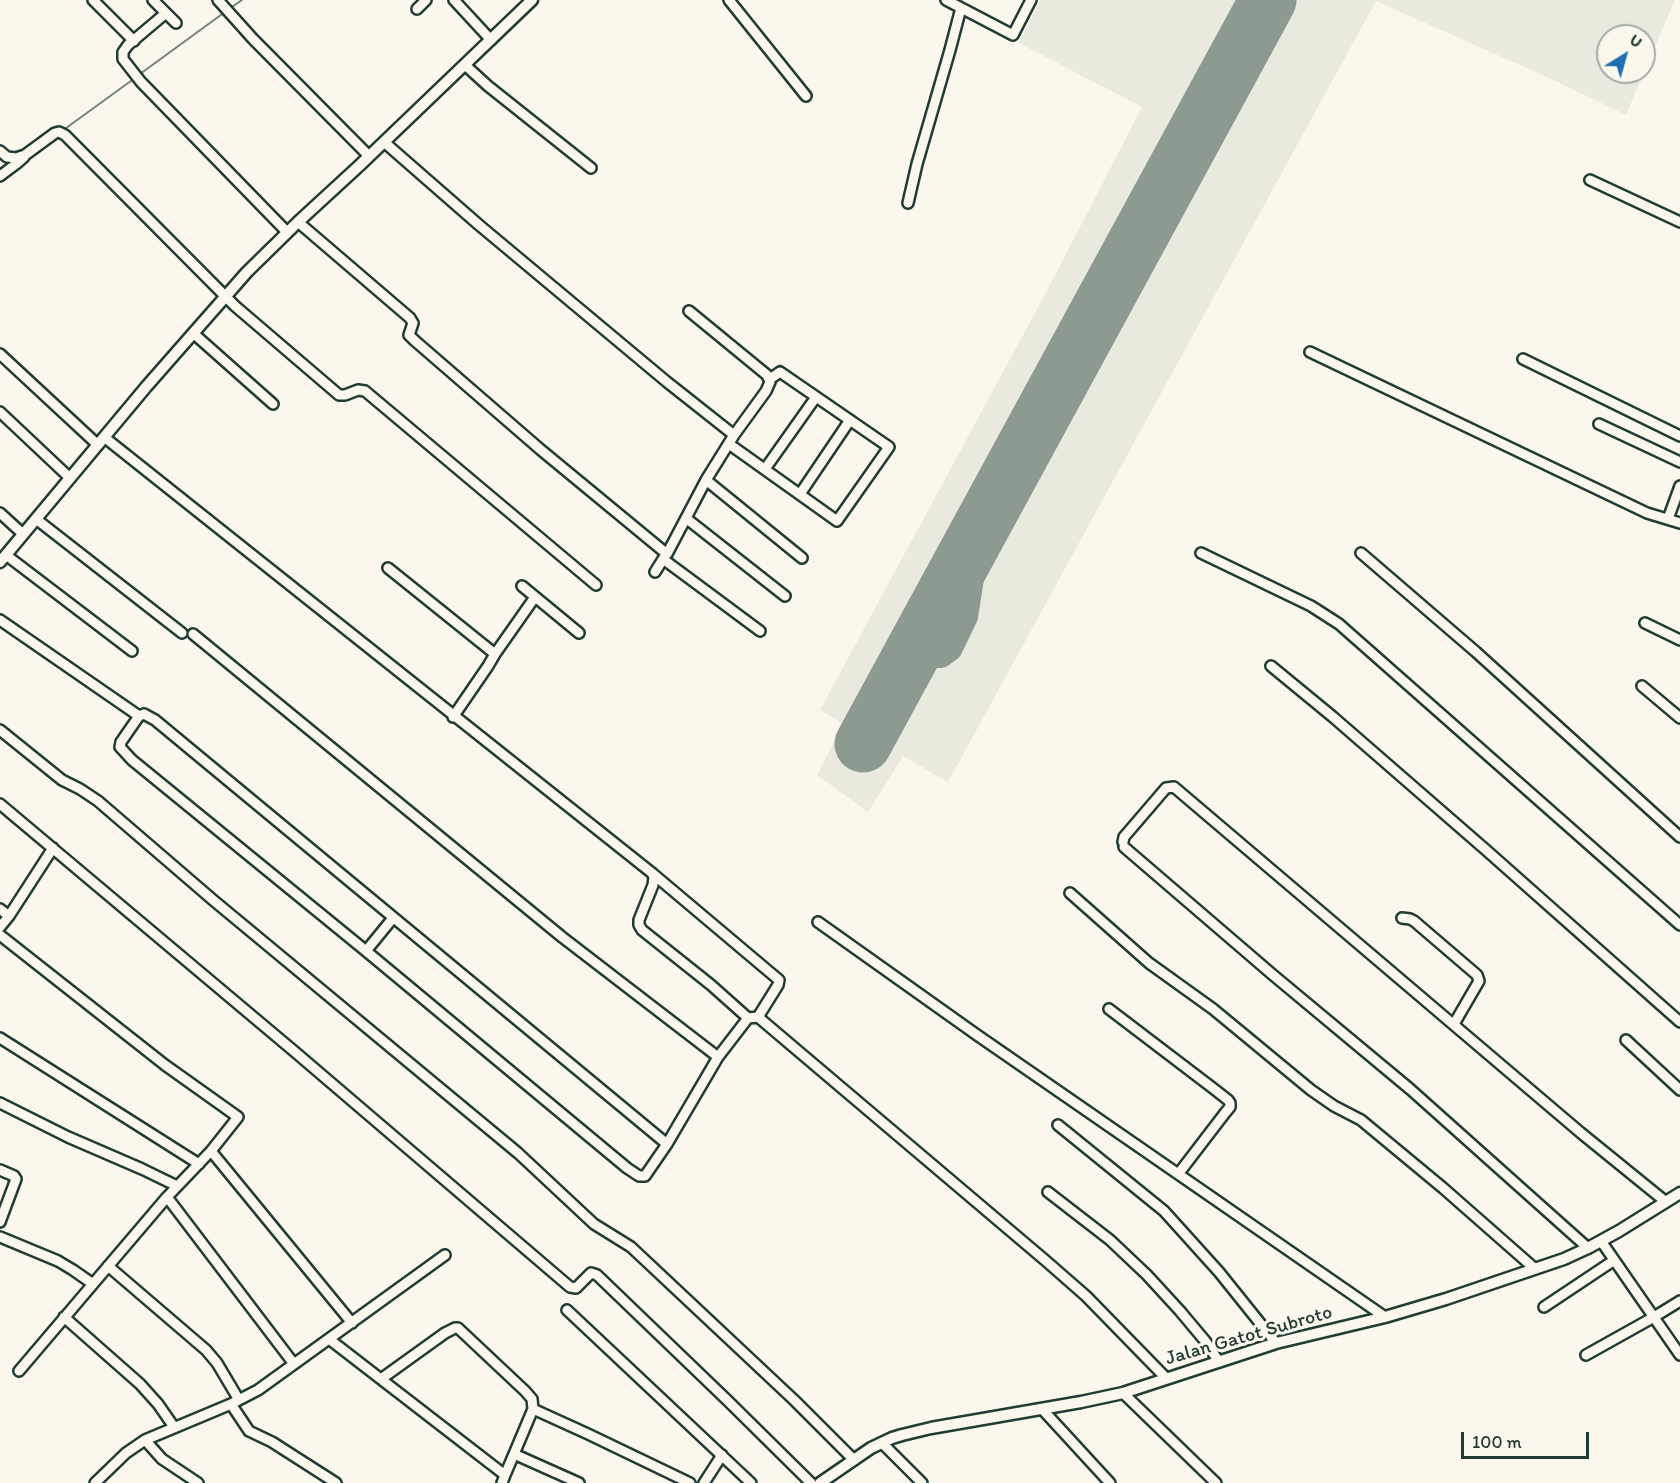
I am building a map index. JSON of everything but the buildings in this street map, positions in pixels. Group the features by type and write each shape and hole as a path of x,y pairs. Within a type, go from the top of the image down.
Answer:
{"street":[{"path":"93,0 134,41"},
{"path":"153,0 176,23"},
{"path":"417,9 426,0"},
{"path":"454,0 491,40"},
{"path":"729,0 806,96"},
{"path":"946,0 1013,35 1031,0"},
{"path":"132,651 3,559 225,296 287,232 465,66 530,1"},
{"path":"220,2 369,156"},
{"path":"908,203 961,8"},
{"path":"166,13 125,49 123,59 141,82 287,232"},
{"path":"465,66 591,168"},
{"path":"0,176 55,133 62,134 225,296 339,395 358,390 366,391 596,585"},
{"path":"384,142 479,225 667,382 731,439 765,469 837,521 889,447 780,372 770,379 766,391 731,439 655,572"},
{"path":"0,151 12,158 25,155"},
{"path":"1590,180 1680,222"},
{"path":"298,222 410,318 413,323 409,335 414,340 665,557 760,631"},
{"path":"689,311 770,379"},
{"path":"193,333 273,404"},
{"path":"1310,352 1647,513 1680,523"},
{"path":"0,354 101,441 652,873 779,980 758,1017"},
{"path":"1523,359 1680,436"},
{"path":"765,469 816,397"},
{"path":"0,412 70,478"},
{"path":"800,494 850,420"},
{"path":"1599,423 1680,462"},
{"path":"706,480 802,558"},
{"path":"1668,519 1680,486"},
{"path":"0,513 23,534"},
{"path":"36,519 182,633"},
{"path":"687,519 785,596"},
{"path":"1201,553 1311,606 1339,624 1680,926"},
{"path":"1361,553 1476,652 1680,837"},
{"path":"388,568 495,654"},
{"path":"522,586 579,633"},
{"path":"453,717 535,597"},
{"path":"0,620 139,716"},
{"path":"1645,623 1680,640"},
{"path":"193,634 562,937 718,1057"},
{"path":"1271,666 1468,834 1680,1022"},
{"path":"1642,686 1680,718"},
{"path":"667,1144 155,720 144,714 139,716 121,742 120,747 124,752 634,1174 645,1176 667,1144 718,1057 748,1017"},
{"path":"0,730 62,780 98,801 213,900 518,1153 594,1224 631,1247 794,1400 854,1460"},
{"path":"1588,1248 1410,1089 1273,975 1124,845 1124,837 1166,788 1174,787 1581,1133 1666,1202"},
{"path":"0,804 570,1287 576,1288 591,1273 597,1275 811,1483"},
{"path":"0,927 53,848"},
{"path":"652,873 653,885 639,920 642,930 748,1017 758,1017 833,1079 1086,1296 1166,1378"},
{"path":"1070,892 1149,963 1213,1009 1311,1090 1334,1106 1361,1120 1443,1188 1534,1269"},
{"path":"0,909 9,916"},
{"path":"366,951 393,918"},
{"path":"1402,918 1414,921 1477,975 1479,981 1454,1024"},
{"path":"818,922 976,1035 1385,1317"},
{"path":"0,935 155,1058 238,1117 19,1371"},
{"path":"1108,1009 1224,1096 1230,1103 1230,1107 1179,1173"},
{"path":"0,1038 199,1164"},
{"path":"1626,1040 1680,1090"},
{"path":"0,1103 68,1137 177,1186"},
{"path":"1058,1125 1164,1211 1219,1272 1276,1343"},
{"path":"211,1151 352,1323"},
{"path":"0,1170 16,1179 0,1222"},
{"path":"1048,1192 1110,1240 1147,1275 1187,1319 1220,1362"},
{"name":"Jalan Gatot Subroto","path":"820,1483 892,1438 931,1428 1123,1393 1276,1343 1385,1317 1446,1299 1564,1259 1601,1241 1680,1193"},
{"path":"167,1197 294,1364"},
{"path":"0,1237 58,1261 93,1284"},
{"path":"1601,1241 1680,1355"},
{"path":"96,1483 126,1453 145,1440 258,1390 445,1255"},
{"path":"1544,1307 1614,1261"},
{"path":"108,1266 206,1350 217,1363 249,1431 261,1436 336,1483"},
{"path":"1586,1355 1680,1301"},
{"path":"567,1310 751,1483"},
{"path":"64,1317 140,1384 174,1427"},
{"path":"329,1339 504,1479 533,1410 533,1403 530,1396 458,1328 445,1333 381,1379"},
{"path":"1123,1393 1216,1483"},
{"path":"1042,1409 1110,1483"},
{"path":"533,1410 690,1483"},
{"path":"145,1440 162,1459 198,1483"},
{"path":"882,1443 922,1483"},
{"path":"514,1454 579,1483"},
{"path":"704,1483 722,1455"}],"shaded area":[{"path":"1040,0 1675,0 1656,45 1656,24 1596,24 1596,84 1639,84 1626,115 1558,82 1376,1 948,782 903,756 868,812 817,775 843,724 820,710 1049,287 1142,107 1019,43"}],"waterway":[{"path":"229,9 242,0"},
{"path":"140,74 225,12"},
{"path":"62,131 135,78"}],"taxiway":[{"path":"915,649 934,657 941,657 951,650 967,617 976,559 986,518"}],"runway":[{"path":"863,744 1268,0"}]}
